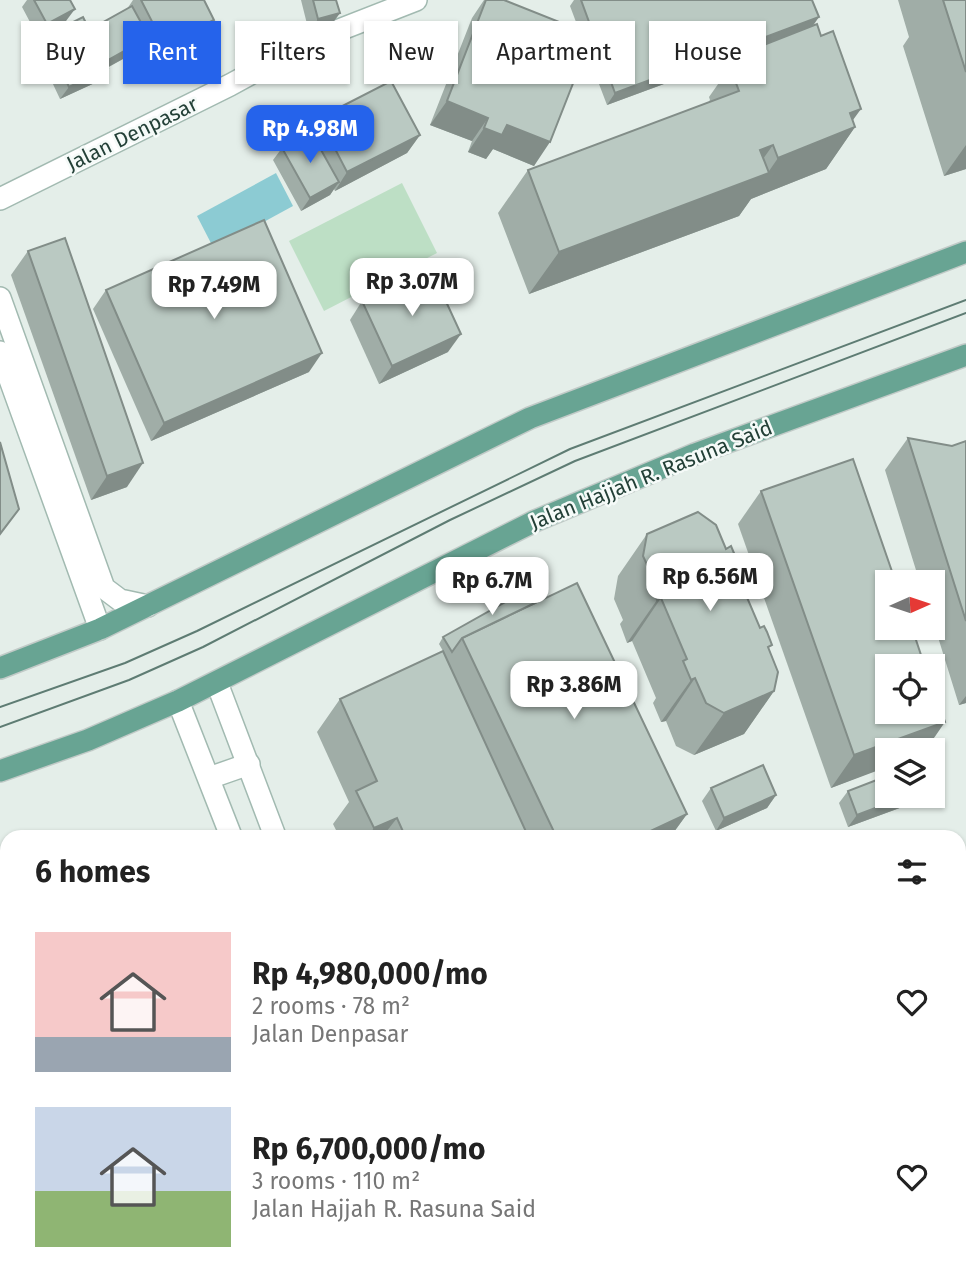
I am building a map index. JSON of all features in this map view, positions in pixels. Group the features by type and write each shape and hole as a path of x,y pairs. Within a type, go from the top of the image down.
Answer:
{"main road":[{"path":"0,668 100,629 530,418 966,252"},
{"name":"Jalan Hajjah R. Rasuna Said","path":"0,771 88,740 217,683 535,521 684,458 966,355"}],"street":[{"name":"Jalan Denpasar","path":"0,199 230,85 312,41 416,0"},
{"path":"0,298 104,588 120,600 148,606"},
{"path":"0,352 100,629"},
{"path":"217,683 273,830"},
{"path":"178,701 229,830"},
{"path":"209,778 248,764"}],"green space":[{"path":"402,183 437,253 324,311 289,241"}],"water":[{"path":"276,173 293,206 214,249 197,216"}],"building":[{"path":"34,0 70,0 75,9 53,21 45,21"},
{"path":"141,0 204,0 214,20 212,21 152,21"},
{"path":"313,0 336,0 340,13 318,19"},
{"path":"486,0 504,0 557,21 478,21"},
{"path":"581,0 812,0 819,17 766,37 766,21 649,21 649,80 615,93 612,84 635,84 635,21 589,21"},
{"path":"943,0 966,0 966,72"},
{"path":"132,6 140,21 123,21 123,52 109,59 109,21 105,21"},
{"path":"817,24 821,36 833,31 861,109 850,113 855,127 778,158 773,145 760,150 769,173 559,252 528,170 739,91 736,84 766,84 766,44"},
{"path":"472,36 472,84 573,84 550,142 507,125 502,135 484,128 488,118 447,101 454,84 458,84 458,73"},
{"path":"385,84 393,84 420,135 347,172 319,118"},
{"path":"311,132 339,182 310,198 282,148"},
{"path":"264,220 322,353 164,423 106,290"},
{"path":"65,238 143,463 107,476 28,251"},
{"path":"431,269 461,334 392,366 362,301"},
{"path":"908,438 952,446 966,441 966,621"},
{"path":"0,442 19,509 0,534"},
{"path":"853,459 891,570 875,570 875,640 916,640 921,654 875,654 875,724 939,724 901,738 875,738 875,747 854,755 761,491"},
{"path":"698,512 716,525 726,549 731,546 739,565 734,567 760,628 764,626 767,632 772,645 768,647 778,672 774,691 724,713 706,703 695,678 691,680 683,661 687,659 661,598 657,600 649,582 654,580 643,556 647,534"},
{"path":"577,583 687,814 653,830 553,830 462,638"},
{"path":"532,587 539,601 462,638 452,652 443,637"},
{"path":"443,651 525,830 402,830 397,818 374,828 356,791 377,781 340,699"},
{"path":"763,765 776,795 724,818 711,788"},
{"path":"875,781 875,808 857,815 848,791"}],"tram line":[{"path":"0,707 125,663 197,631 570,449 966,300"},
{"path":"0,727 129,680 203,647 450,520 575,461 966,313"}]}
